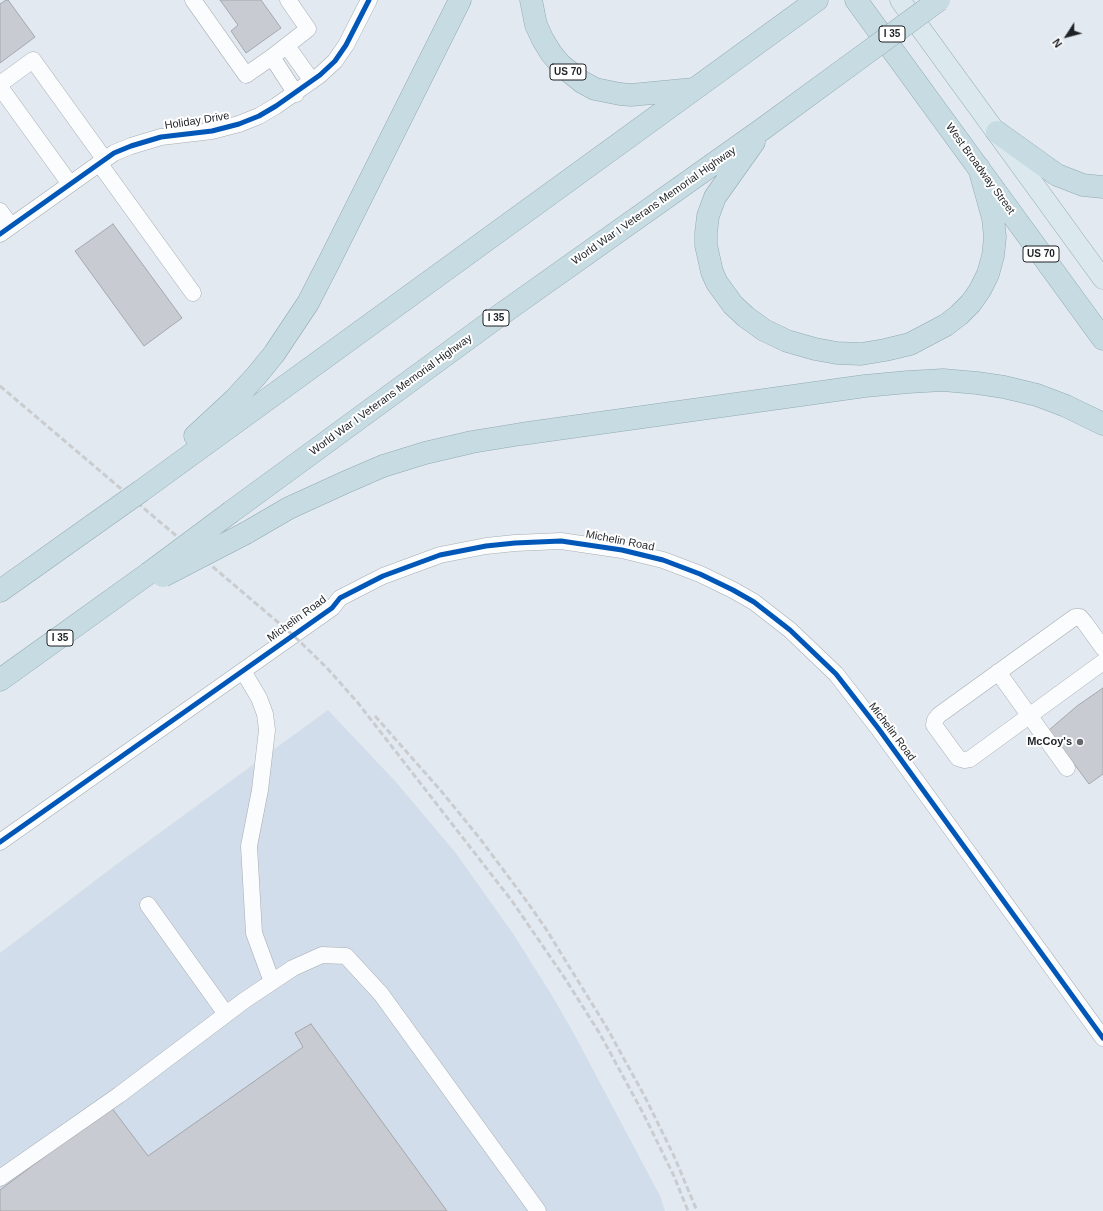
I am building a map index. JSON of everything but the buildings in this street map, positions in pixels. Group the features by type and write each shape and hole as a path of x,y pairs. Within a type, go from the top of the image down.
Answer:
{"highway":[{"path":"0,591 141,491 235,399 274,354 308,303 460,0"},
{"name":"US 70","path":"531,0 536,24 551,53 561,65 582,82 595,88 631,95 695,89"},
{"name":"West Broadway Street","path":"856,0 1103,339"},
{"name":"World War I Veterans Memorial Highway","path":"0,680 119,595 153,576 231,512 496,318 764,128 939,0"},
{"path":"170,464 812,4"},
{"path":"764,128 715,197 708,216 706,246 712,272 720,288 733,305 764,330 787,341 814,349 836,353 861,354 910,344 946,325 971,303 988,274 993,256 995,237 993,218 979,168"},
{"path":"997,132 1057,174 1083,185 1103,187"},
{"path":"153,576 246,533 289,508 383,466 425,453 472,442 865,386 943,380 997,386 1037,395 1066,406 1103,424"}],"main road":[{"path":"900,0 1103,279"}],"street":[{"path":"193,0 246,75 308,30 288,0"},
{"name":"Holiday Drive","path":"6,230 102,161 131,146 160,137 212,131 239,124 259,116 296,94 335,61 346,44 369,0"},
{"path":"287,46 312,81"},
{"path":"272,57 296,94"},
{"path":"0,84 33,60 193,293"},
{"path":"0,87 70,184"},
{"path":"0,211 6,230"},
{"name":"Michelin Road","path":"0,842 332,608 340,598 383,576 440,555 486,546 561,541 622,550 663,560 700,574 754,602 774,616 836,674 1103,1038"},
{"path":"1103,648 1085,622 1080,617 1075,617 998,672 935,720 934,725 958,758 964,760 970,759 1103,662"},
{"path":"242,671 259,698 265,714 267,730 260,790 249,846 254,933 272,982"},
{"path":"998,672 1067,768"},
{"path":"148,905 226,1014"},
{"path":"0,1178 119,1095 226,1014 293,968 322,955 346,956 381,994 538,1211"}],"shaded area":[{"path":"328,710 395,781 455,852 514,935 573,1032 660,1196 665,1211 0,1211 0,953 117,864"}],"railway":[{"path":"0,386 293,635 327,668 358,703 512,901 566,980 600,1034 643,1113 674,1176 688,1211"},
{"path":"375,716 442,792 481,840 546,929 607,1028 645,1097 674,1156 697,1211"}],"cycle path":[{"path":"0,234 114,153 161,137 212,131 239,124 259,116 276,106 320,75 335,61 346,45 369,0"},
{"path":"0,842 332,608 340,598 383,576 440,555 486,546 561,541 622,550 663,560 700,574 754,602 790,630 836,674 878,728 1103,1038"}],"place":[{"name":"McCoy's","path":"1080,742"}]}
